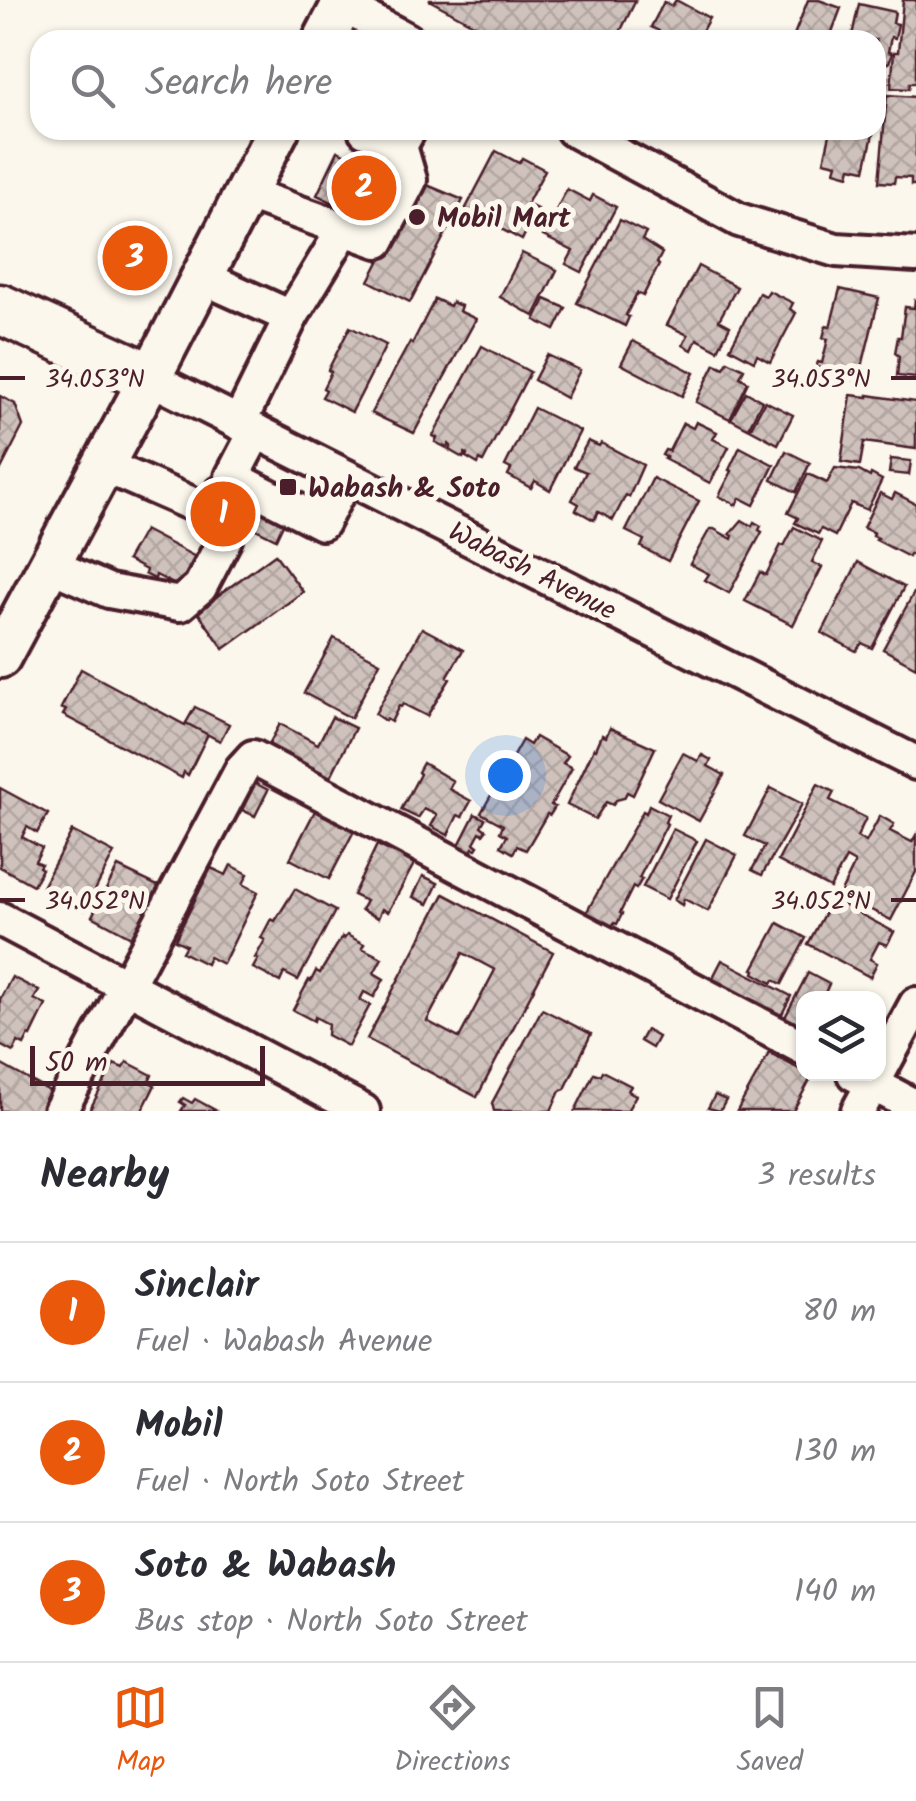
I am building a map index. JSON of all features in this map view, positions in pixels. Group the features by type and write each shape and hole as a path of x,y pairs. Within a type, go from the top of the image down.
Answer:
{"highway":[{"path":"0,309 150,378"}],"main road":[{"path":"0,657 12,608 50,565 273,140"}],"street":[{"path":"337,15 380,30"},
{"path":"246,192 378,241 410,180 404,140"},
{"path":"592,140 738,220 836,250 916,255"},
{"path":"208,512 232,477 291,317 344,228"},
{"path":"202,276 291,317"},
{"name":"Wabash Avenue","path":"150,378 916,763"},
{"path":"50,565 108,591 180,604 200,587 226,539 208,512 103,464"},
{"path":"232,477 322,523 346,476"},
{"path":"60,1111 242,769 253,757 796,1044"},
{"path":"0,919 126,986 326,1102 363,1111"},
{"path":"916,1004 861,1090 916,1107"}],"building":[{"path":"429,0 636,0 621,30 484,30"},
{"path":"676,0 709,18 702,30 651,27 664,2 672,6"},
{"path":"808,0 841,8 833,30 796,30"},
{"path":"903,0 916,0 916,83 910,83 909,89 891,88"},
{"path":"859,4 895,12 893,23 898,24 895,38 891,37 889,63 886,63 886,30 853,30"},
{"path":"887,95 916,97 916,185 911,185 911,178 879,182 883,140 886,140"},
{"path":"829,140 872,140 865,170 851,167 849,175 835,171 837,164 824,161"},
{"path":"338,151 404,183 382,226 317,195"},
{"path":"496,151 545,170 527,204 537,209 522,240 465,210"},
{"path":"427,185 463,200 410,302 369,281 414,194 421,197"},
{"path":"567,189 590,201 593,195 616,207 582,272 566,264 573,251 543,236"},
{"path":"620,220 646,233 642,240 662,253 643,296 637,293 625,326 577,303"},
{"path":"522,253 557,270 534,316 500,297"},
{"path":"698,266 737,287 719,320 730,326 718,350 697,339 692,350 683,345 688,335 667,325"},
{"path":"840,289 879,298 857,380 834,378 835,375 819,372 816,367 818,362 822,363 828,339 823,338 826,326 830,327"},
{"path":"769,291 793,303 790,309 796,313 770,362 757,355 754,361 730,348 759,293 766,296"},
{"path":"435,299 461,306 459,311 476,319 414,433 371,413"},
{"path":"545,299 566,308 555,330 535,320"},
{"path":"915,300 916,378 897,376 899,356 895,353 905,307 914,308"},
{"path":"350,327 386,345 352,412 322,397 331,372 328,370"},
{"path":"633,341 694,373 682,396 621,364"},
{"path":"482,346 530,372 483,462 478,464 465,453 463,458 449,450 449,444 447,448 435,442 437,438 433,436"},
{"path":"547,355 580,370 566,398 534,380"},
{"path":"728,361 744,369 740,377 748,382 730,419 696,402 715,364 724,368"},
{"path":"746,392 762,401 748,428 731,419"},
{"path":"851,395 916,402 916,449 864,442 860,465 841,462"},
{"path":"0,396 15,404 23,426 0,471"},
{"path":"765,401 793,415 778,444 750,429"},
{"path":"534,408 580,431 550,490 535,481 531,488 508,475 511,469 505,466"},
{"path":"696,422 717,432 713,439 729,447 710,483 662,455 669,451 683,423 693,428"},
{"path":"588,441 599,446 601,443 643,465 629,497 626,495 613,520 598,512 594,520 576,510 579,504 572,500 586,472 574,467"},
{"path":"740,447 774,465 754,505 740,498 736,505 719,496"},
{"path":"786,451 810,463 796,492 772,480"},
{"path":"891,459 911,461 909,475 889,473"},
{"path":"835,468 859,471 870,477 871,474 882,480 867,510 851,503 835,536 821,529 818,534 795,523 798,518 788,513 808,474 827,483"},
{"path":"653,478 699,501 668,561 641,547 644,540 626,531"},
{"path":"880,493 892,499 895,493 916,504 916,557 876,540 874,533 863,528"},
{"path":"258,494 290,509 276,539 244,523"},
{"path":"742,520 761,526 762,532 729,593 705,580 709,574 690,564 710,529 732,539 730,534"},
{"path":"794,527 822,541 812,562 822,567 793,625 745,601 760,572 766,575"},
{"path":"144,530 205,562 189,592 156,575 155,579 145,574 146,570 127,560"},
{"path":"275,554 303,592 224,649 197,611"},
{"path":"858,562 904,587 872,648 862,643 856,651 822,633"},
{"path":"916,589 916,667 883,649"},
{"path":"422,628 463,650 427,716 403,704 391,722 385,721 375,714"},
{"path":"334,638 380,662 351,718 304,693"},
{"path":"81,669 208,734 188,775 184,772 182,778 63,715 66,710 61,708"},
{"path":"195,707 229,724 220,741 186,723"},
{"path":"332,717 355,728 329,780 267,748 280,724 318,744"},
{"path":"610,728 655,748 633,795 627,792 613,805 606,802 595,819 567,805 594,748"},
{"path":"535,737 568,756 563,763 572,768 551,805 555,807 526,850 517,846 513,853 501,846 507,836 500,832 503,825 481,813 522,740 530,745"},
{"path":"683,753 698,761 702,755 711,760 708,766 724,775 699,821 658,799"},
{"path":"423,763 453,781 449,789 471,801 448,835 431,826 437,815 424,809 418,818 401,810"},
{"path":"255,783 268,790 255,816 242,810"},
{"path":"818,784 834,792 830,800 866,818 857,837 866,842 880,816 894,824 890,831 912,842 916,835 916,872 891,920 840,894 855,863 846,858 830,888 778,861"},
{"path":"0,788 48,814 37,833 27,827 22,837 42,848 35,861 42,869 33,885 0,867"},
{"path":"771,788 802,804 762,875 752,870 765,846 745,836"},
{"path":"649,805 668,815 667,824 639,878 642,879 636,889 633,887 611,929 585,915"},
{"path":"316,809 355,829 329,879 290,859"},
{"path":"475,814 485,819 481,826 486,830 480,832 474,843 478,846 469,855 457,849"},
{"path":"673,829 697,841 667,899 643,887"},
{"path":"72,831 114,853 85,910 42,887"},
{"path":"706,839 737,855 708,911 684,899 682,905 674,900"},
{"path":"377,845 407,856 405,859 414,864 388,912 382,909 378,918 361,910 366,901 353,895"},
{"path":"231,865 248,874 243,884 258,892 223,964 209,957 206,964 182,952 186,945 175,940 211,868 226,875"},
{"path":"118,867 162,888 135,939 92,916"},
{"path":"423,876 438,883 428,904 413,897"},
{"path":"295,889 335,911 298,980 284,973 280,982 253,968 271,919 275,921"},
{"path":"444,894 553,952 477,1097 367,1039","holes":["463,953 495,970 459,1038 427,1021"]},
{"path":"832,899 894,932 887,945 879,942 870,959 877,963 870,977 808,944"},
{"path":"778,923 806,938 782,984 774,980 772,983 753,969"},
{"path":"347,935 382,958 374,973 384,979 374,997 364,992 360,1000 370,1005 348,1046 327,1035 328,1024 293,1010 309,980 316,971 320,973"},
{"path":"722,960 791,996 779,1020 710,983"},
{"path":"808,973 829,984 826,991 799,991"},
{"path":"12,977 39,991 34,999 46,1005 31,1036 24,1045 18,1042 13,1052 0,1045 0,999"},
{"path":"796,996 796,1028 783,1021"},
{"path":"542,1009 591,1034 551,1111 494,1111 492,1103"},
{"path":"646,1030 658,1037 652,1048 640,1041"},
{"path":"769,1053 796,1067 796,1081 809,1081 793,1111 737,1111"},
{"path":"127,1062 152,1075 149,1082 155,1085 142,1111 89,1111 114,1064 123,1068"},
{"path":"0,1064 55,1094 46,1111 0,1111"},
{"path":"602,1071 631,1086 628,1091 636,1095 627,1111 575,1111 594,1073 600,1075"},
{"path":"715,1095 726,1100 720,1111 708,1108"},
{"path":"183,1098 192,1103 195,1099 217,1111 181,1111 185,1105 180,1102"}],"place":[{"name":"Mobil","path":"364,188"},
{"name":"Mobil Mart","path":"417,217"},
{"name":"Soto & Wabash","path":"135,258"},
{"name":"Wabash & Soto","path":"288,487"},
{"name":"Sinclair","path":"223,514"}]}
